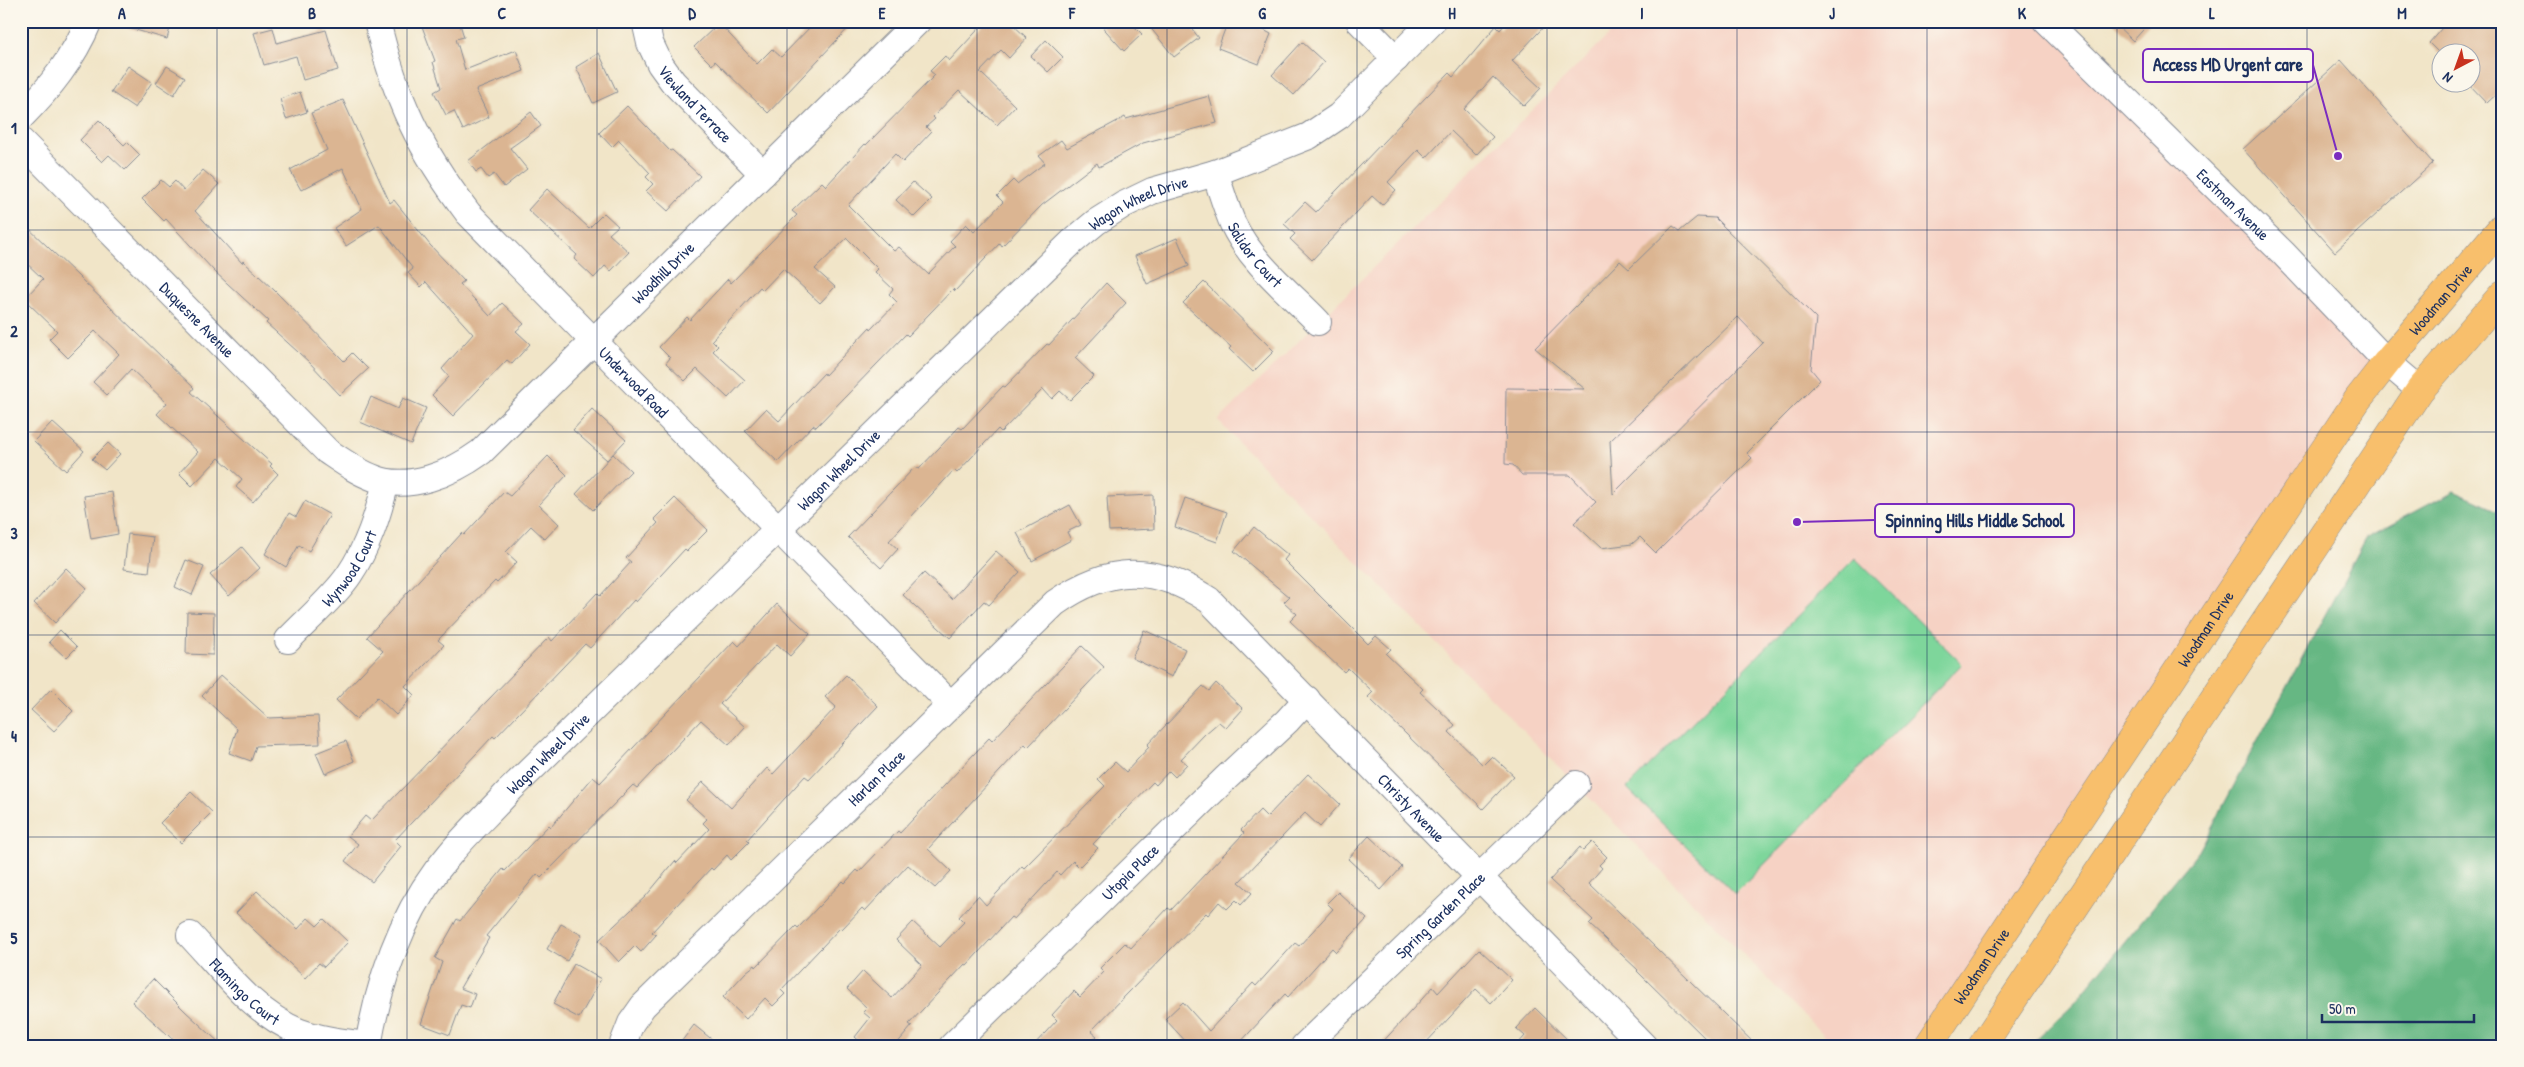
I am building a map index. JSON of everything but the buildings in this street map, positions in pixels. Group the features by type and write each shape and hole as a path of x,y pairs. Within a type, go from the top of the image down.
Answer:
{"main road":[{"name":"Woodman Drive","path":"1928,1046 2358,399 2386,362 2503,226"},
{"path":"1982,1046 2420,390 2503,294"}],"street":[{"path":"21,117 60,75 76,49 88,21"},
{"name":"Underwood Road","path":"377,21 386,61 400,100 417,137 443,180 468,213 950,704"},
{"name":"Viewland Terrace","path":"645,21 650,43 673,82 763,174"},
{"name":"Woodhill Drive","path":"386,482 402,483 428,479 472,459 918,21"},
{"path":"1359,21 1396,59"},
{"name":"Wagon Wheel Drive","path":"368,1045 378,995 390,957 407,918 426,885 449,854 508,792 1065,249 1096,222 1123,205 1152,191 1215,173 1309,136 1339,116 1433,21"},
{"name":"Eastman Avenue","path":"2046,21 2289,260 2386,362 2420,390"},
{"name":"Duquesne Avenue","path":"21,141 328,451 355,469 386,482"},
{"name":"Salidor Court","path":"1215,173 1233,224 1246,246 1318,322"},
{"name":"Wynwood Court","path":"288,640 348,576 369,539 379,511 386,482"},
{"name":"Harlan Place","path":"622,1046 631,1023 643,1006 1055,603 1075,589 1096,579 1119,575 1150,575 1170,579"},
{"name":"Christy Avenue","path":"1170,579 1190,588 1209,600 1644,1046"},
{"name":"Utopia Place","path":"952,1046 1225,779 1287,721 1307,699"},
{"name":"Spring Garden Place","path":"1304,1046 1576,784"},
{"name":"Flamingo Court","path":"190,935 251,1000 278,1021 322,1039 368,1045"}],"shaded area":[{"path":"1623,21 2046,21 2387,362 1928,1046 1834,1046 1218,421"}],"green space":[{"path":"2454,491 2503,513 2503,1046 2030,1046 2070,1008 2199,851 2366,538"},
{"path":"1855,558 1962,664 1735,894 1627,788"}],"place":[{"name":"Access MD Urgent care","path":"2338,156"},
{"name":"Spinning Hills Middle School","path":"1797,522"}]}
